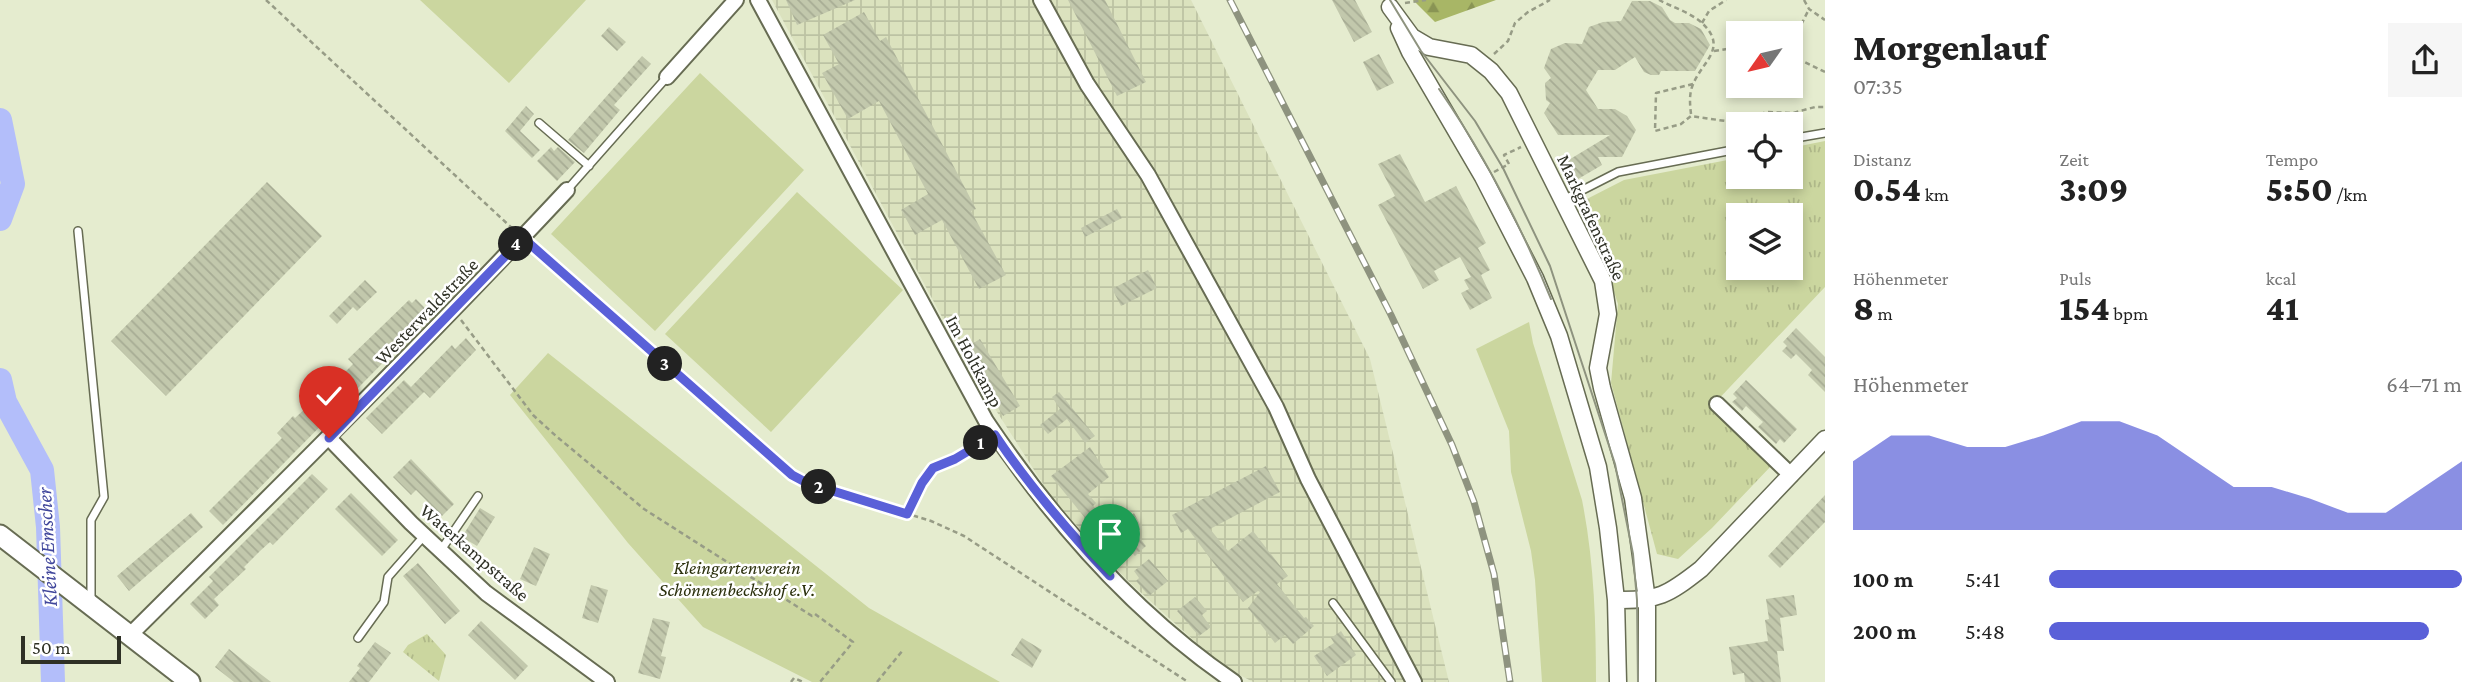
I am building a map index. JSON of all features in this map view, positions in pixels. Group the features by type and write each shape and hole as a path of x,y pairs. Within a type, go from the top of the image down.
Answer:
{"main road":[{"path":"6,539 190,682"}],"street":[{"name":"Westerwaldstraße","path":"667,78 736,0"},
{"name":"Im Holtkamp","path":"758,0 995,435 1018,469 1052,512 1110,576 1162,627 1234,682"},
{"path":"1041,0 1087,84 1149,175 1270,394 1308,479 1414,682"},
{"path":"1388,3 1410,52 1483,177 1535,278 1559,336 1598,467 1616,600 1618,682"},
{"name":"Markgrafenstraße","path":"1388,3 1412,37 1429,47 1471,55 1508,93 1603,281 1606,332 1598,368 1633,498 1647,600 1647,682"},
{"name":"Westerwaldstraße","path":"130,635 329,438 568,190"},
{"path":"1717,404 1791,475"},
{"name":"Waterkampstraße","path":"329,438 440,551 486,593 607,682"},
{"path":"1616,600 1647,600 1681,586 1701,569 1825,439"}],"lane":[{"name":"Westerwaldstraße","path":"568,190 667,78"},
{"path":"539,123 589,166"},
{"path":"1803,137 1825,133"},
{"path":"1563,200 1618,173 1726,151"},
{"path":"78,230 104,497 91,520 85,600"},
{"path":"440,551 478,496"},
{"path":"358,638 384,601 388,577 425,536"},
{"path":"1333,603 1391,682"}],"path":[{"path":"266,0 523,238 792,475 807,483 907,514 964,536 1188,682"},
{"path":"1388,3 1426,0"},
{"path":"1482,64 1508,41 1515,23 1550,0"},
{"path":"1658,0 1702,23 1713,38 1714,51 1693,84 1690,98 1691,116"},
{"path":"1702,23 1709,11 1726,0"},
{"path":"1804,0 1809,9 1825,20"},
{"path":"1803,21 1809,9"},
{"path":"1714,51 1726,49"},
{"path":"1803,61 1825,72"},
{"path":"1691,116 1681,124 1654,131 1656,93 1693,84"},
{"path":"1691,116 1739,123 1766,112 1793,113 1825,107"},
{"path":"1483,177 1509,164 1504,155 1533,141"},
{"path":"454,310 533,415 644,509 812,616 815,614 853,642 820,682"},
{"path":"907,514 922,483 933,468 955,459 995,435"},
{"path":"877,682 903,650"},
{"path":"791,682 794,678 803,682"}],"shaded area":[{"path":"772,0 1191,0 1370,359 1449,682 1253,682 1221,665 1127,580 1054,501 972,373"}],"green space":[{"path":"420,0 586,0 509,83"},
{"path":"1413,0 1496,0 1435,22"},
{"path":"700,73 804,170 655,331 551,234"},
{"path":"1825,141 1825,287 1711,407 1772,465 1712,528 1678,559 1657,554 1611,383 1618,304 1589,217 1581,202 1624,180 1726,160 1726,189 1803,189 1803,145"},
{"path":"797,192 903,290 771,432 665,334"},
{"path":"1529,322 1533,343 1582,500 1594,591 1596,682 1542,682 1535,580 1531,551 1511,472 1509,431 1476,349"},
{"name":"Kleingartenverein Schönnenbeckshof e.V.","path":"548,353 869,608 1000,682 812,682 703,627 628,543 510,395"},
{"path":"427,634 446,655 439,681 403,652 408,645"}],"building":[{"path":"786,0 855,0 797,25"},
{"path":"1068,0 1105,0 1146,82 1117,96"},
{"path":"1332,0 1355,0 1372,32 1354,42"},
{"path":"1632,1 1650,1 1662,7 1675,23 1689,23 1701,29 1710,45 1695,71 1661,71 1659,75 1651,75 1644,72 1635,57 1615,70 1598,70 1586,90 1598,109 1615,109 1627,116 1636,130 1622,157 1598,157 1602,165 1573,182 1562,164 1610,135 1558,135 1544,113 1550,103 1546,100 1545,83 1551,78 1544,68 1551,49 1565,43 1582,44 1589,27 1603,22 1621,21"},
{"path":"864,12 880,41 886,37 976,209 971,211 1006,275 979,289 942,220 915,235 901,210 928,194 879,101 848,119 822,73 839,64 823,35"},
{"path":"609,27 626,42 617,51 601,36"},
{"path":"1379,54 1394,83 1377,91 1363,62"},
{"path":"642,56 651,64 614,105 620,110 584,153 568,140"},
{"path":"526,106 534,114 520,131 540,150 532,158 505,131"},
{"path":"551,147 554,151 558,147 575,162 557,181 537,161"},
{"path":"1400,154 1425,202 1456,186 1486,243 1478,248 1490,270 1481,275 1492,298 1470,310 1461,293 1469,289 1464,280 1471,277 1460,257 1434,271 1439,280 1423,289 1378,205 1395,196 1378,164"},
{"path":"267,182 322,236 166,396 111,341"},
{"path":"1117,209 1122,218 1085,237 1081,228"},
{"path":"1148,270 1157,288 1121,306 1112,289"},
{"path":"365,280 377,292 357,311 353,307 337,324 329,316"},
{"path":"416,299 431,314 223,525 209,511 282,438 277,433 293,416 295,418 309,405 311,407 353,364 348,359 409,300 412,303"},
{"path":"1796,328 1825,357 1825,392 1808,375 1812,370 1796,354 1791,359 1782,351 1787,346 1783,342"},
{"path":"466,338 476,350 430,398 424,392 382,434 366,418 404,380 411,387 452,345 455,349"},
{"path":"980,339 1020,406 1003,416 964,349"},
{"path":"1746,380 1797,429 1784,443 1780,439 1776,444 1758,427 1763,422 1746,406 1742,411 1732,402 1737,398 1733,394"},
{"path":"1059,392 1095,436 1085,443 1067,419 1048,434 1040,425 1060,409 1052,397"},
{"path":"1090,447 1109,477 1088,494 1101,515 1090,524 1051,476"},
{"path":"411,459 454,504 442,516 416,490 411,495 393,477"},
{"path":"1266,466 1280,492 1210,529 1228,551 1253,531 1288,576 1277,584 1304,618 1314,626 1293,644 1285,635 1275,643 1248,608 1260,592 1243,602 1188,529 1181,533 1172,515"},
{"path":"312,474 328,489 273,545 270,542 244,567 246,569 214,599 219,605 205,619 190,604 213,581 209,577"},
{"path":"351,493 398,540 382,556 335,509"},
{"path":"1825,495 1825,522 1780,568 1768,556"},
{"path":"480,508 495,517 477,546 462,537"},
{"path":"191,513 203,527 129,591 117,576"},
{"path":"1134,513 1142,528 1136,533 1146,546 1135,556 1124,543 1110,555 1099,543"},
{"path":"534,547 550,554 536,586 520,579"},
{"path":"1149,559 1168,581 1149,596 1136,581 1139,578 1134,571"},
{"path":"418,563 460,611 445,624 403,576"},
{"path":"591,585 608,590 598,623 582,618"},
{"path":"1794,595 1797,615 1780,618 1784,651 1777,651 1781,682 1745,682 1744,673 1733,675 1729,647 1768,641 1766,599"},
{"path":"1195,597 1207,611 1202,615 1211,627 1199,636 1177,611"},
{"path":"653,618 670,622 661,656 666,657 660,679 638,673"},
{"path":"481,621 528,666 515,680 468,635"},
{"path":"1341,631 1356,655 1327,676 1314,656 1334,643 1331,638"},
{"path":"1022,638 1042,650 1032,668 1011,655"},
{"path":"375,642 391,653 369,682 349,682 360,668 357,666"},
{"path":"229,649 271,682 234,682 215,667"}],"waterway":[{"name":"Kleine Emscher","path":"0,120 13,184 0,219"},
{"name":"Kleine Emscher","path":"0,380 5,402 42,470 48,527 53,682"}],"tram line":[{"path":"1390,0 1421,51 1475,121 1503,168 1550,266 1615,464 1633,554 1637,600 1638,682"},
{"path":"1439,89 1501,191 1551,299"}],"railway":[{"path":"1230,0 1391,315 1452,445 1474,502 1494,574 1510,682"}],"route":[{"path":"329,438 523,238 792,475 807,483 907,514 922,483 933,468 955,459 995,435 1018,469 1070,533 1110,576"}]}
